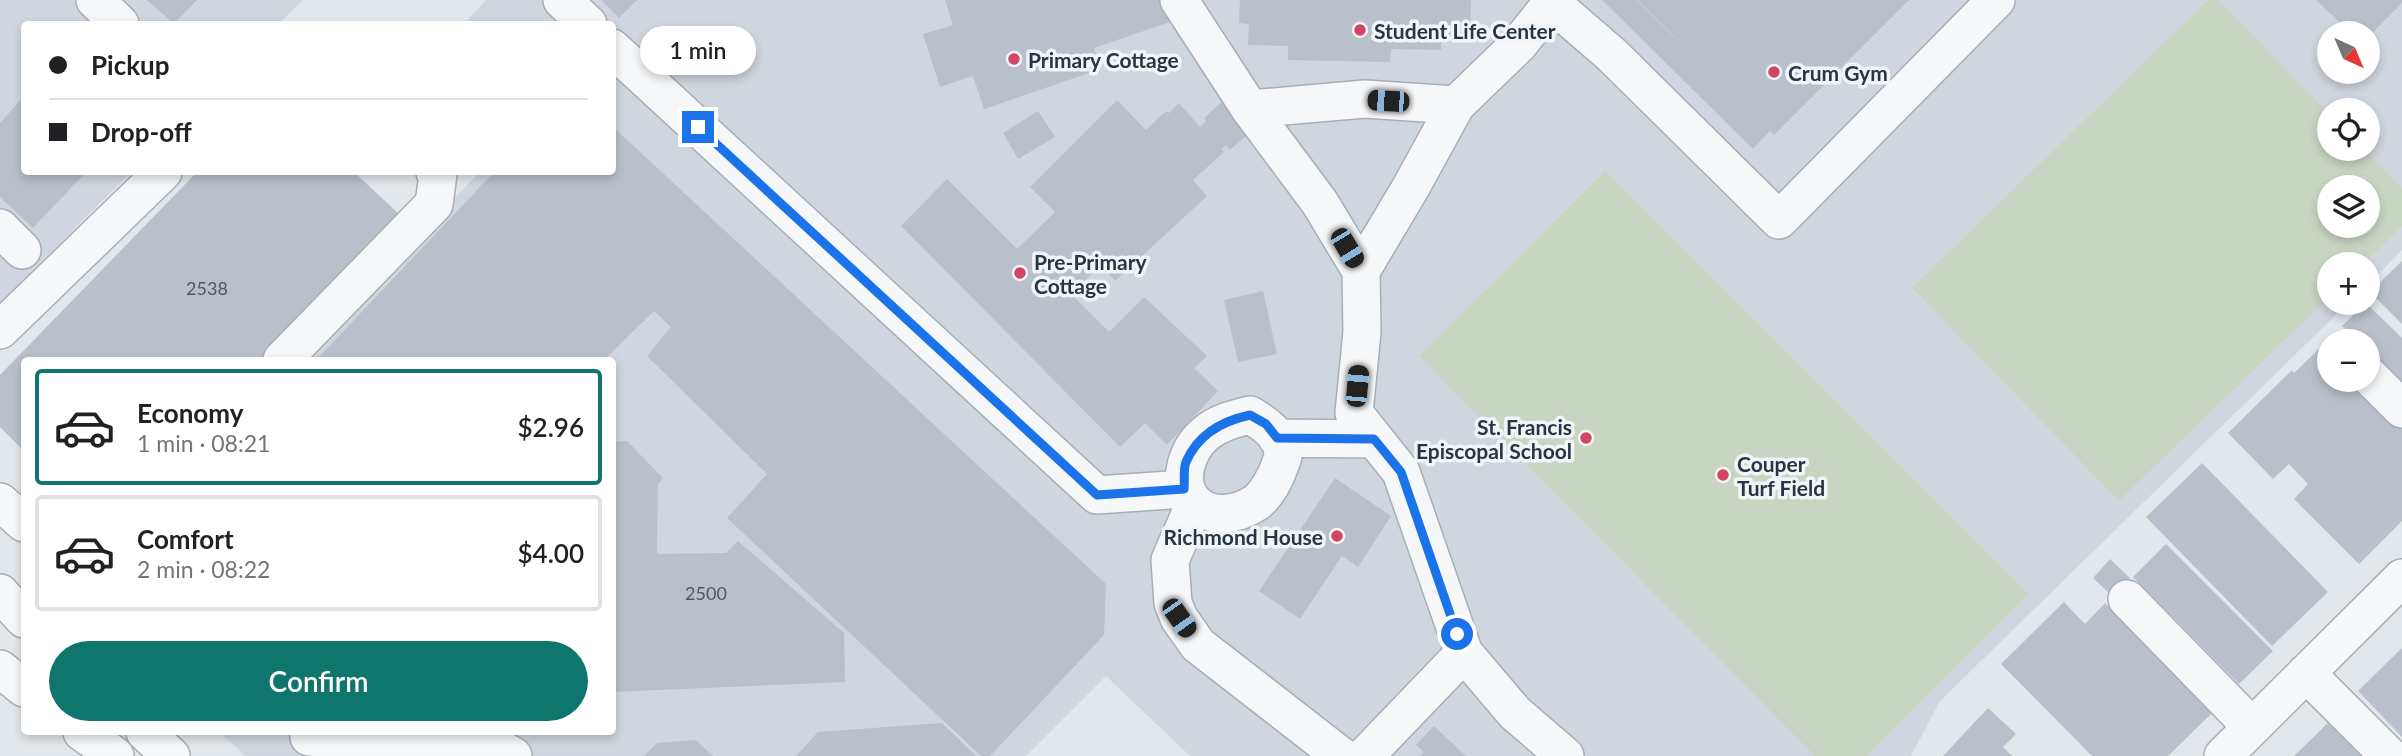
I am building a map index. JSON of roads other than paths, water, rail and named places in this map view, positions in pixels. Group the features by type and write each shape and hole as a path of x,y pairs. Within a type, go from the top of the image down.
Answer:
{"street":[{"path":"95,0 117,21"},
{"path":"562,0 585,21"},
{"path":"1179,0 1250,109 1320,203 1361,271 1362,332 1354,413 1401,472 1464,653 1513,711 1565,756"},
{"path":"1361,271 1456,105 1519,44 1553,2 1612,55 1779,219 1996,0"},
{"path":"616,52 1097,495 1190,496 1210,513 1231,514 1258,501 1276,476 1283,455 1277,438 1266,424 1250,415 1227,420 1204,435 1185,463 1190,496 1170,560 1173,603 1179,618 1198,645 1341,756"},
{"path":"1250,109 1365,99 1456,105"},
{"path":"0,330 160,175"},
{"path":"285,357 434,204 438,175"},
{"path":"2380,387 2402,409"},
{"path":"1277,438 1374,439"},
{"path":"0,502 21,520"},
{"path":"2222,756 2402,578"},
{"path":"0,593 21,616"},
{"path":"2127,598 2252,727"},
{"path":"1365,756 1464,653"},
{"path":"0,669 21,686"},
{"path":"2306,673 2389,756"},
{"path":"1513,711 1530,756"},
{"path":"86,735 115,756"},
{"path":"148,735 171,756"},
{"path":"309,741 410,750 495,746 513,756"}],"place":[{"name":"Student Life Center","path":"1360,30"},
{"name":"Primary Cottage","path":"1014,59"},
{"name":"Crum Gym","path":"1774,72"},
{"name":"Pre-Primary Cottage","path":"1020,273"},
{"name":"St. Francis Episcopal School","path":"1586,438"},
{"name":"Couper Turf Field","path":"1723,475"},
{"name":"Richmond House","path":"1337,536"}]}
